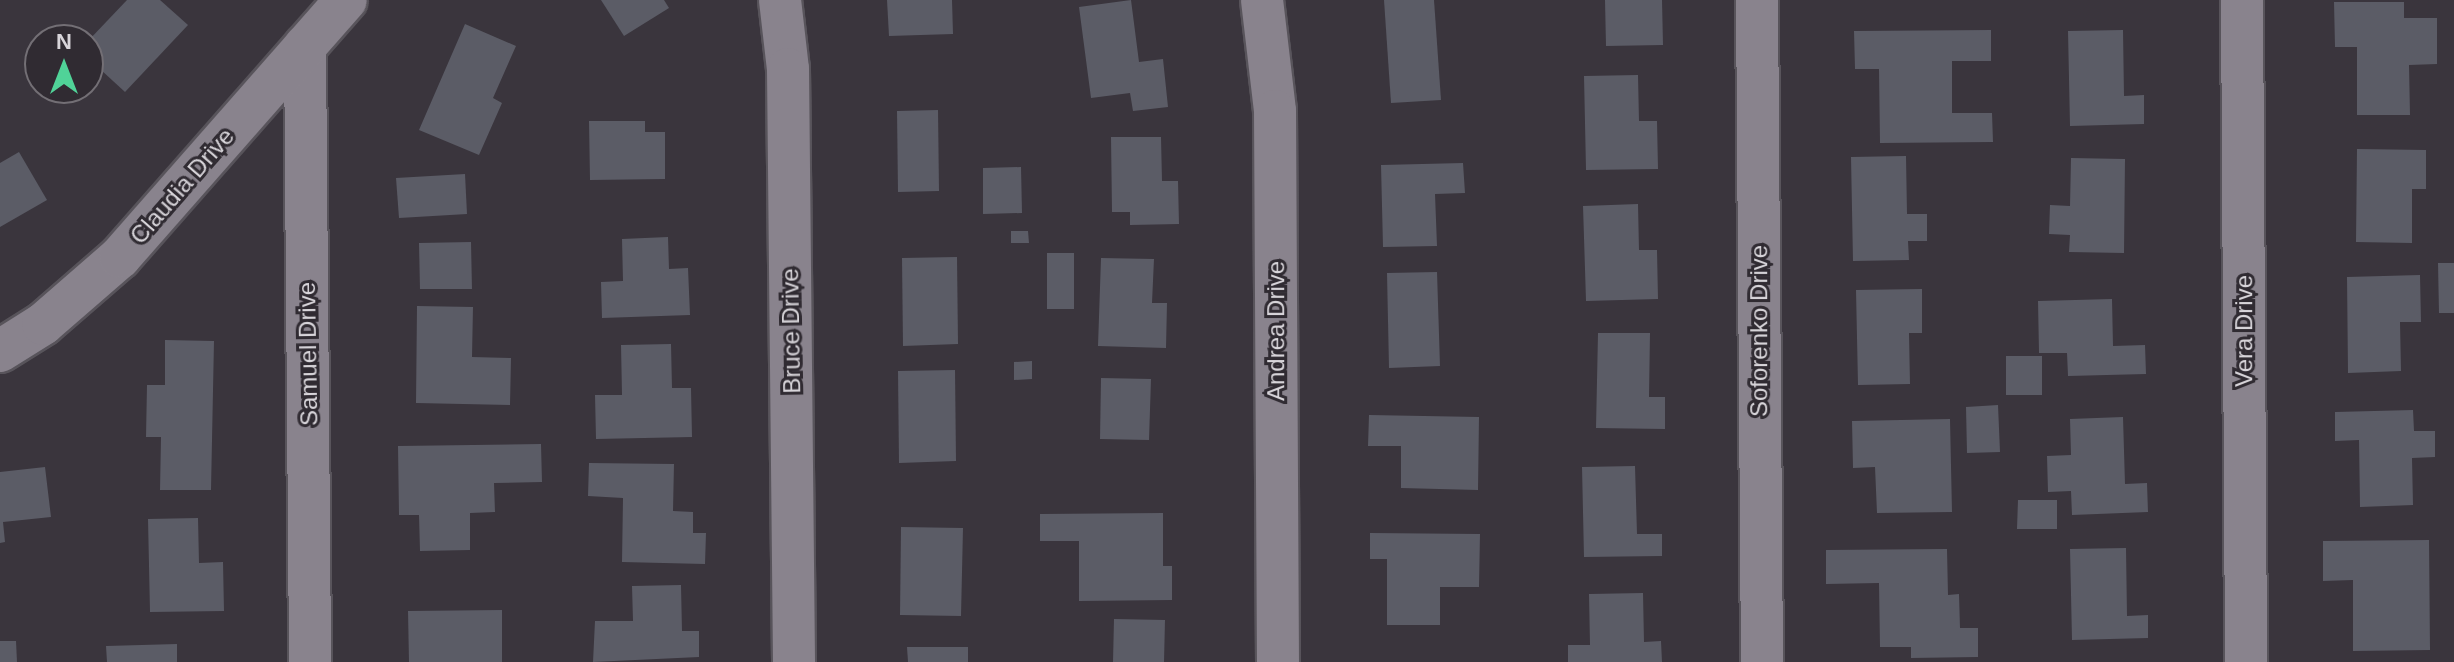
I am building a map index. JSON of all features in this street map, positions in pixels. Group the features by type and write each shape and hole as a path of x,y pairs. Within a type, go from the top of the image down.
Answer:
{"street":[{"name":"Claudia Drive","path":"0,351 43,324 120,257 346,0"},
{"name":"Bruce Drive","path":"780,0 788,69 794,662"},
{"name":"Andrea Drive","path":"1262,0 1275,111 1278,662"},
{"name":"Soforenko Drive","path":"1757,0 1762,662"},
{"name":"Vera Drive","path":"2242,0 2246,662"},
{"name":"Samuel Drive","path":"305,46 310,662"}],"building":[{"path":"127,0 160,0 188,25 125,92 104,73 104,24"},
{"path":"601,0 664,0 669,8 624,36"},
{"path":"887,0 952,0 953,34 889,36"},
{"path":"1131,0 1139,62 1163,59 1168,107 1133,111 1130,93 1091,98 1079,7"},
{"path":"1384,0 1434,0 1441,100 1391,103"},
{"path":"1605,0 1662,0 1663,45 1606,46"},
{"path":"2334,2 2404,2 2404,18 2437,18 2437,64 2409,65 2410,115 2357,115 2357,47 2335,47"},
{"path":"465,24 516,46 493,98 502,103 479,155 419,130"},
{"path":"1991,30 1991,61 1952,61 1952,113 1992,113 1993,142 1880,143 1879,69 1855,69 1854,31"},
{"path":"2123,30 2124,96 2144,95 2144,124 2070,126 2068,31"},
{"path":"1638,75 1639,121 1657,121 1658,169 1586,170 1584,76"},
{"path":"938,110 939,191 898,192 897,111"},
{"path":"589,121 645,121 645,132 665,132 665,179 590,180"},
{"path":"1111,137 1161,137 1162,181 1178,181 1179,224 1130,225 1130,212 1112,212"},
{"path":"2357,149 2426,150 2426,189 2412,189 2412,243 2356,242"},
{"path":"19,152 47,200 0,227 0,163"},
{"path":"1906,156 1907,214 1927,214 1927,241 1908,241 1909,260 1853,261 1851,157"},
{"path":"2071,158 2125,159 2124,253 2069,252 2070,235 2049,234 2050,205 2070,206"},
{"path":"1463,163 1465,193 1435,194 1437,246 1383,247 1381,165"},
{"path":"1021,167 1022,213 983,214 983,168"},
{"path":"465,174 467,214 399,218 396,178"},
{"path":"1638,204 1639,250 1657,250 1658,299 1586,301 1583,206"},
{"path":"1011,231 1028,231 1029,243 1011,243"},
{"path":"668,237 669,269 688,268 690,315 602,318 601,282 623,281 622,239"},
{"path":"471,242 472,289 420,289 419,243"},
{"path":"1047,253 1074,253 1074,309 1047,309"},
{"path":"957,257 958,344 903,346 902,258"},
{"path":"1101,258 1154,259 1152,303 1167,303 1166,348 1098,346"},
{"path":"2438,263 2454,263 2454,313 2439,313"},
{"path":"1437,272 1440,366 1389,368 1387,273"},
{"path":"2420,275 2421,322 2400,322 2401,371 2348,373 2347,277"},
{"path":"1922,289 1922,333 1909,333 1910,384 1858,385 1856,290"},
{"path":"2112,299 2113,346 2145,345 2146,374 2068,376 2067,353 2039,353 2038,301"},
{"path":"417,306 473,307 472,357 511,358 510,405 416,403"},
{"path":"1598,333 1650,333 1649,397 1665,397 1665,429 1596,428"},
{"path":"165,340 214,341 211,490 160,490 161,437 146,437 147,385 165,385"},
{"path":"671,344 672,388 691,388 692,437 596,439 595,395 622,395 621,345"},
{"path":"2006,356 2042,356 2042,395 2006,395"},
{"path":"1032,361 1032,379 1014,380 1014,362"},
{"path":"955,370 956,461 899,463 898,371"},
{"path":"1101,378 1151,379 1149,440 1100,439"},
{"path":"1998,405 2000,452 1967,453 1966,407"},
{"path":"2413,410 2414,431 2435,431 2435,457 2412,458 2413,505 2360,507 2359,440 2335,441 2335,412"},
{"path":"1369,415 1479,417 1478,490 1401,488 1401,446 1368,446"},
{"path":"2123,417 2125,484 2147,483 2148,512 2072,515 2071,491 2048,492 2047,456 2071,455 2070,419"},
{"path":"1950,419 1952,512 1877,513 1875,467 1853,468 1852,421"},
{"path":"541,444 542,482 494,483 495,512 470,513 470,550 420,551 419,515 399,515 398,446"},
{"path":"589,463 674,464 673,511 693,512 693,533 706,533 705,564 622,562 623,498 588,496"},
{"path":"1635,466 1637,534 1662,534 1662,556 1584,557 1582,467"},
{"path":"45,467 51,517 3,522 5,542 0,543 0,472"},
{"path":"2018,500 2057,500 2057,529 2017,529"},
{"path":"1163,513 1163,566 1172,566 1172,600 1079,601 1079,541 1040,541 1040,514"},
{"path":"198,518 199,563 223,562 224,611 150,612 148,519"},
{"path":"901,527 963,528 961,616 900,615"},
{"path":"1370,533 1480,534 1479,587 1440,587 1440,625 1387,625 1387,559 1370,559"},
{"path":"2429,540 2430,650 2353,651 2353,580 2323,581 2323,541"},
{"path":"2126,548 2127,616 2148,615 2148,638 2072,640 2070,549"},
{"path":"1947,549 1948,595 1959,594 1960,628 1978,628 1978,657 1911,658 1911,647 1880,647 1879,583 1826,584 1826,550"},
{"path":"681,585 682,631 699,631 699,657 593,662 595,621 633,621 632,586"},
{"path":"1643,593 1644,642 1661,641 1662,662 1568,662 1568,645 1590,645 1589,594"},
{"path":"502,610 502,662 409,662 408,611"},
{"path":"1114,619 1165,620 1164,662 1113,662"},
{"path":"0,641 16,641 17,662 0,662"},
{"path":"177,644 177,662 107,662 106,646"},
{"path":"907,647 968,647 968,662 908,662"}]}
